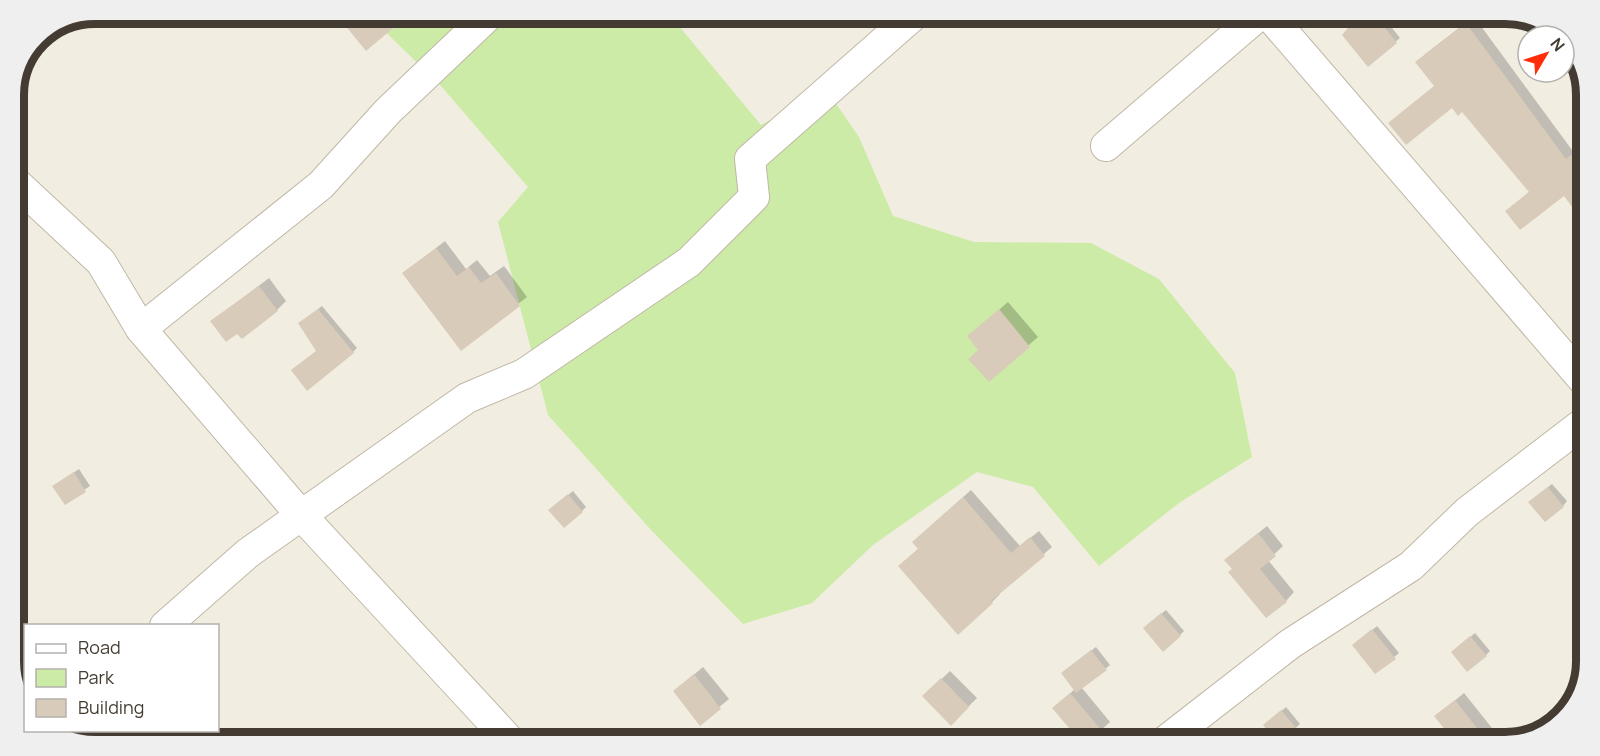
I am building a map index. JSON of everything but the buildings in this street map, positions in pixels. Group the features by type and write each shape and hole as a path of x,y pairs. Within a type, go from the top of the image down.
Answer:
{"street":[{"path":"141,329 321,185 388,111 479,24"},
{"path":"167,624 248,552 467,398 524,374 689,262 754,197 750,159 904,24"},
{"path":"1106,146 1248,24"},
{"path":"1277,24 1576,371"},
{"path":"24,190 101,262 141,329 301,515 502,732"},
{"path":"1177,732 1290,644 1411,566 1467,512 1576,429"}],"green space":[{"path":"377,24 677,24 761,125 826,89 859,137 893,216 974,242 1091,243 1159,279 1235,373 1252,457 1179,503 1099,566 1033,487 977,472 873,545 812,603 743,624 652,531 548,415 498,222 528,187 441,86"}]}
